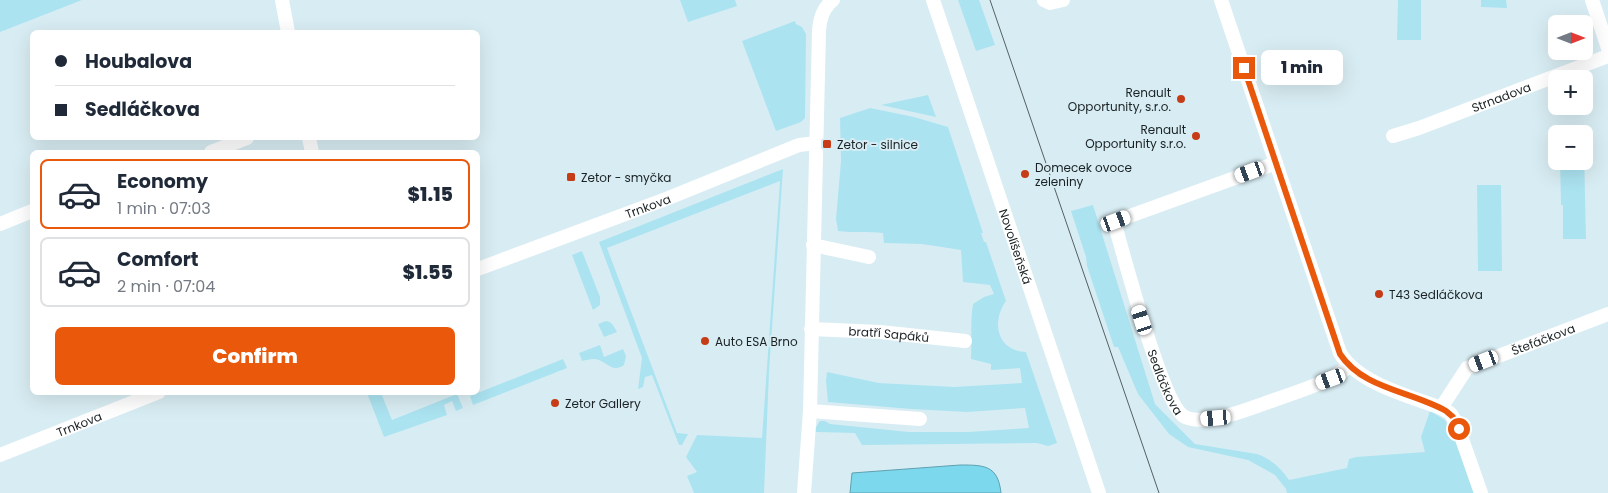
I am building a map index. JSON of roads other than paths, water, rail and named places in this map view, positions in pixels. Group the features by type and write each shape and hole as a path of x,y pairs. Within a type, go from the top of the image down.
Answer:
{"street":[{"path":"282,0 288,30"},
{"path":"804,493 810,411 819,26 825,7 833,0"},
{"name":"Novolíšeňská","path":"933,0 1099,493"},
{"path":"1044,0 1050,3 1063,0"},
{"path":"1221,0 1340,354 1350,366 1370,380 1442,408 1450,413 1456,422 1481,493"},
{"path":"1592,0 1608,48"},
{"name":"Strnadova","path":"1393,136 1608,56"},
{"path":"216,150 242,140"},
{"name":"Trnkova","path":"480,268 666,199 799,145 817,144"},
{"name":"Sedláčkova","path":"1276,163 1116,221 1115,225 1138,306 1167,392 1178,411 1186,417 1198,420 1216,418 1235,414 1331,379 1350,366"},
{"path":"0,224 30,211"},
{"path":"813,245 869,257"},
{"name":"Štefáčkova","path":"1442,408 1467,368 1608,314"},
{"name":"bratří Sapáků","path":"811,329 880,332 965,341"},
{"name":"Trnkova","path":"0,455 151,395"},
{"path":"810,411 920,419"}],"tram line":[{"path":"990,0 1159,493"}],"place":[{"name":"Renault Opportunity, s.r.o.","path":"1181,99"},
{"name":"Renault Opportunity s.r.o.","path":"1196,136"},
{"name":"Zetor - silnice","path":"827,144"},
{"name":"Domecek ovoce zeleniny","path":"1025,174"},
{"name":"Zetor - smyčka","path":"571,177"},
{"name":"T43 Sedláčkova","path":"1379,294"},
{"name":"Auto ESA Brno","path":"705,341"},
{"name":"Zetor Gallery","path":"555,403"}]}
